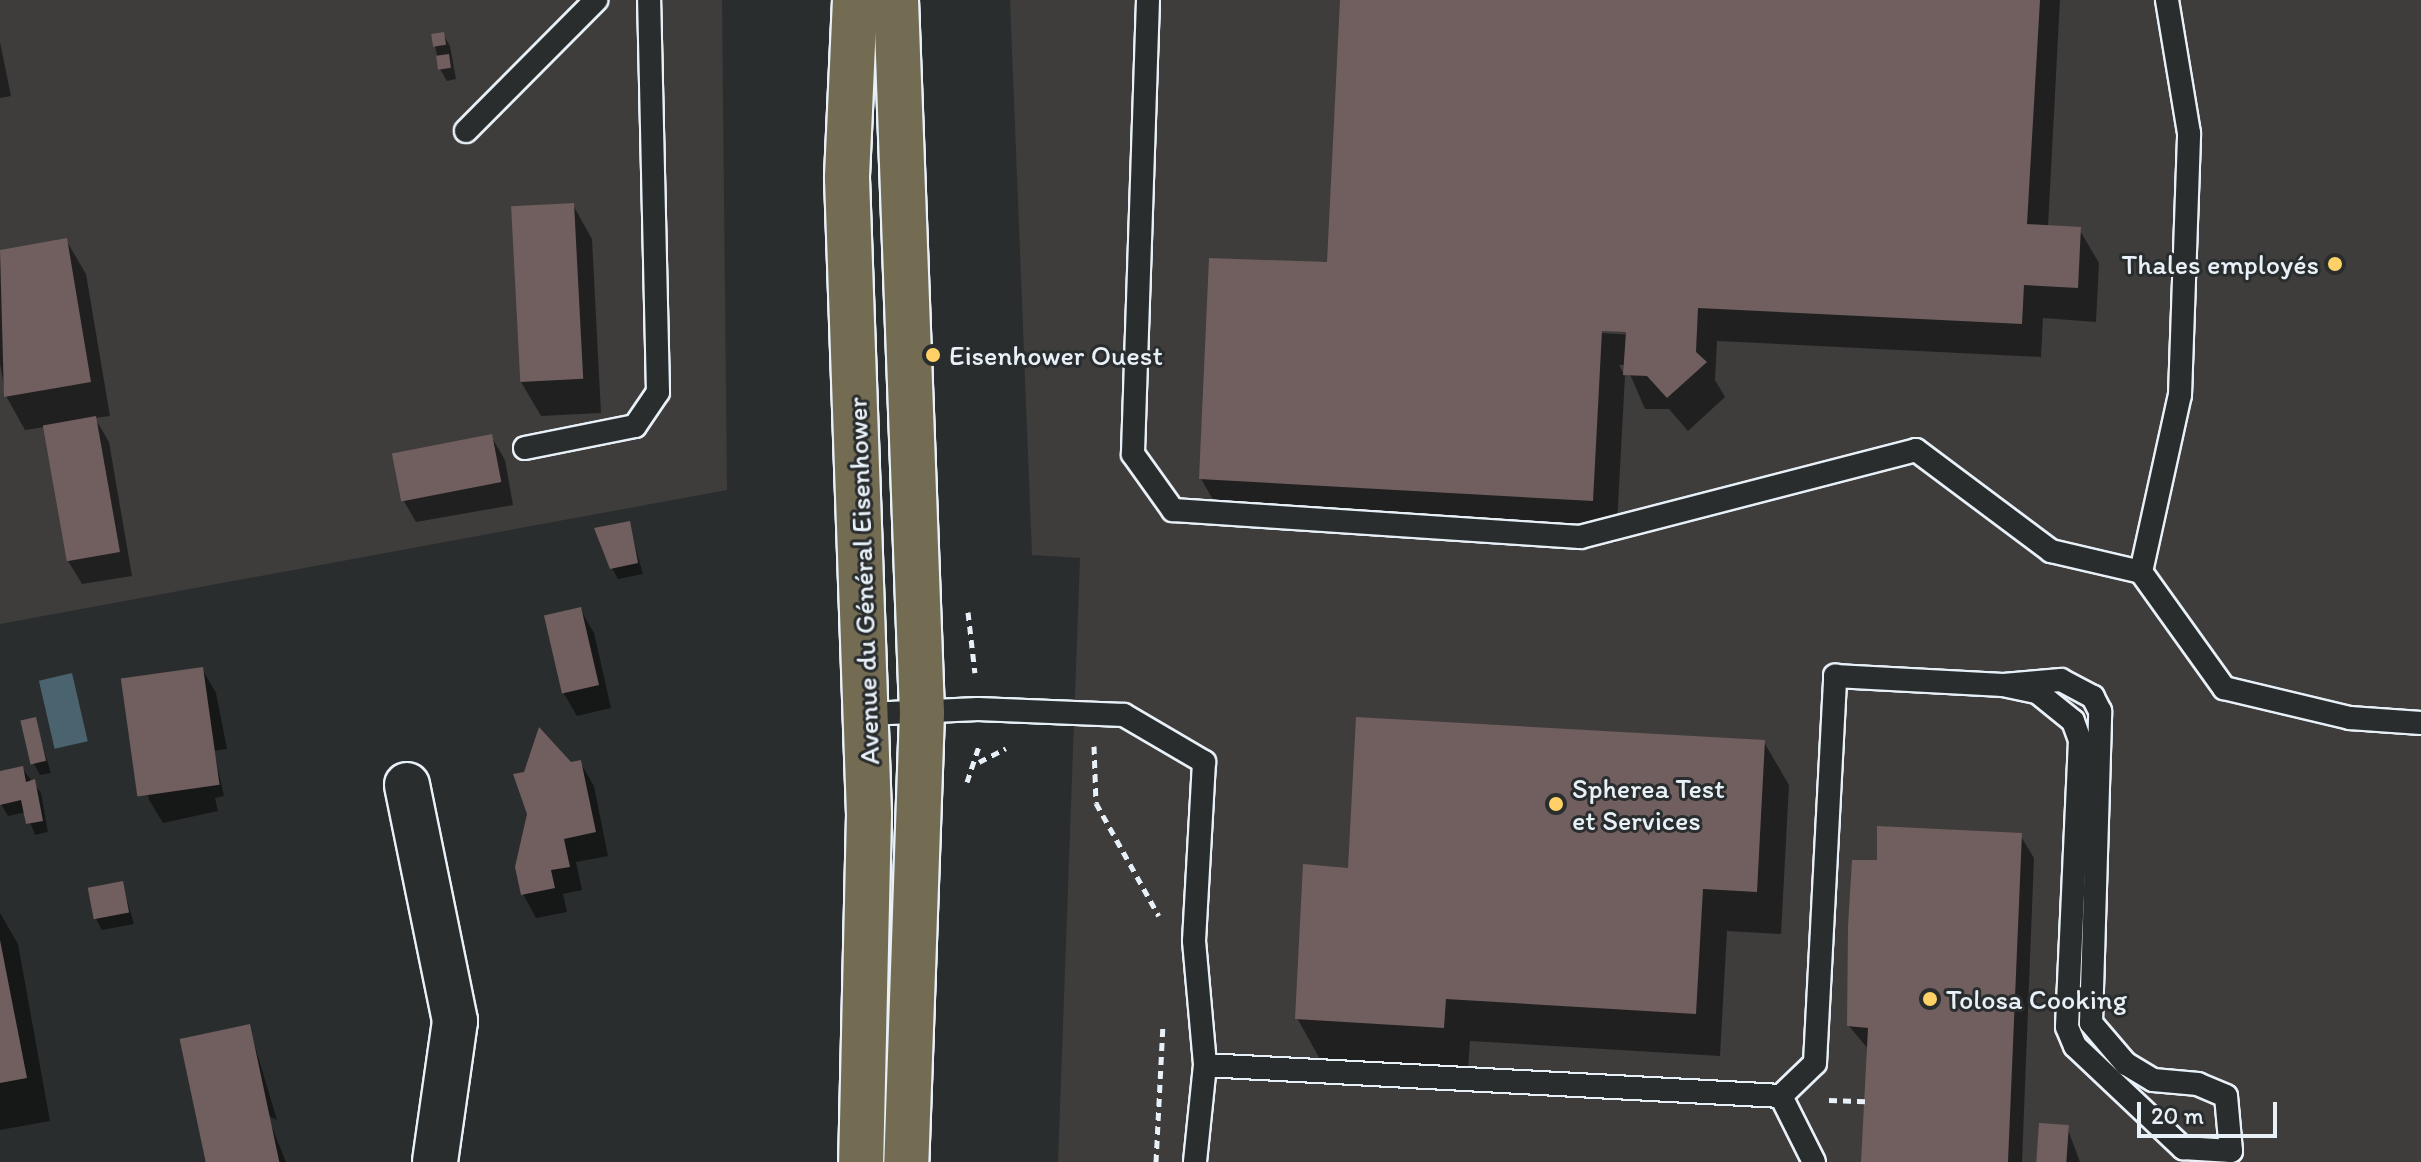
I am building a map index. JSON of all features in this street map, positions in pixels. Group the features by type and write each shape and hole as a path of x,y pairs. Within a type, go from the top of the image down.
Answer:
{"main road":[{"name":"Avenue du Général Eisenhower","path":"855,0 847,178 867,714 870,976 861,1162"},
{"name":"Avenue du Général Eisenhower","path":"896,0 922,713 906,1162"}],"street":[{"path":"407,785 455,1021 435,1162"}],"lane":[{"path":"466,131 596,0"},
{"path":"525,448 635,426 658,392 649,0"},
{"path":"1148,0 1133,454 1173,510 1580,537 1916,450 2051,551 2141,572 2224,688 2350,718 2421,723"},
{"path":"2141,572 2180,395 2189,133 2167,0"},
{"path":"1205,1065 1781,1096 1815,1063 1835,676 2003,685 2061,680 2093,697 2100,711 2091,1023 2126,1064 2153,1080 2198,1084 2226,1096 2231,1151 2183,1148 2075,1046 2068,973 2080,740 2057,703 2003,685"},
{"path":"867,714 1124,715 1204,762 1196,808 1194,941 1205,1065 1195,1162"},
{"path":"1781,1096 1814,1162"}],"path":[{"path":"1079,741 1093,740 1096,803 1167,931"},
{"path":"979,762 1020,746"},
{"path":"1156,1162 1163,1008"}],"shaded area":[{"path":"0,0 722,0 727,490 0,624"},
{"path":"1010,0 2421,0 2421,1162 1058,1162 1080,558 1032,555"}],"water":[{"path":"72,673 88,741 55,749 39,681"}],"building":[{"path":"1340,0 2040,0 2027,224 2081,227 2078,288 2024,285 2022,324 1698,308 1696,352 1707,362 1667,398 1647,376 1623,375 1626,332 1602,331 1593,501 1199,479 1209,258 1327,262"},
{"path":"444,32 446,45 433,47 431,34"},
{"path":"449,54 451,68 438,70 436,56"},
{"path":"574,203 583,379 520,382 511,206"},
{"path":"67,238 91,382 4,397 0,250"},
{"path":"96,416 120,552 67,561 43,425"},
{"path":"492,434 501,482 401,502 392,453"},
{"path":"630,521 638,563 610,569 594,528"},
{"path":"581,607 599,685 562,693 544,616"},
{"path":"203,667 220,785 137,796 121,679"},
{"path":"36,717 46,761 31,764 20,721"},
{"path":"1356,717 1765,740 1757,892 1703,889 1696,1014 1446,999 1444,1028 1295,1019 1303,864 1348,868"},
{"path":"539,727 571,762 581,760 596,832 564,839 570,867 551,870 555,888 521,895 515,867 527,814 513,774 524,772"},
{"path":"23,766 26,782 35,779 43,821 26,824 21,800 0,805 0,771"},
{"name":"Tolosa Cooking","path":"1877,826 2022,833 2008,1162 1861,1162 1868,1028 1847,1026 1848,926 1852,860 1877,860"},
{"path":"123,881 129,912 94,919 88,888"},
{"path":"0,940 27,1078 0,1083"},
{"path":"250,1024 279,1162 206,1162 180,1039"},
{"path":"2039,1123 2069,1125 2066,1162 2036,1162"}],"place":[{"name":"Thales employés","path":"2335,264"},
{"name":"Eisenhower Ouest","path":"933,355"},
{"name":"Spherea Test et Services","path":"1556,804"},
{"name":"Tolosa Cooking","path":"1930,999"}]}
